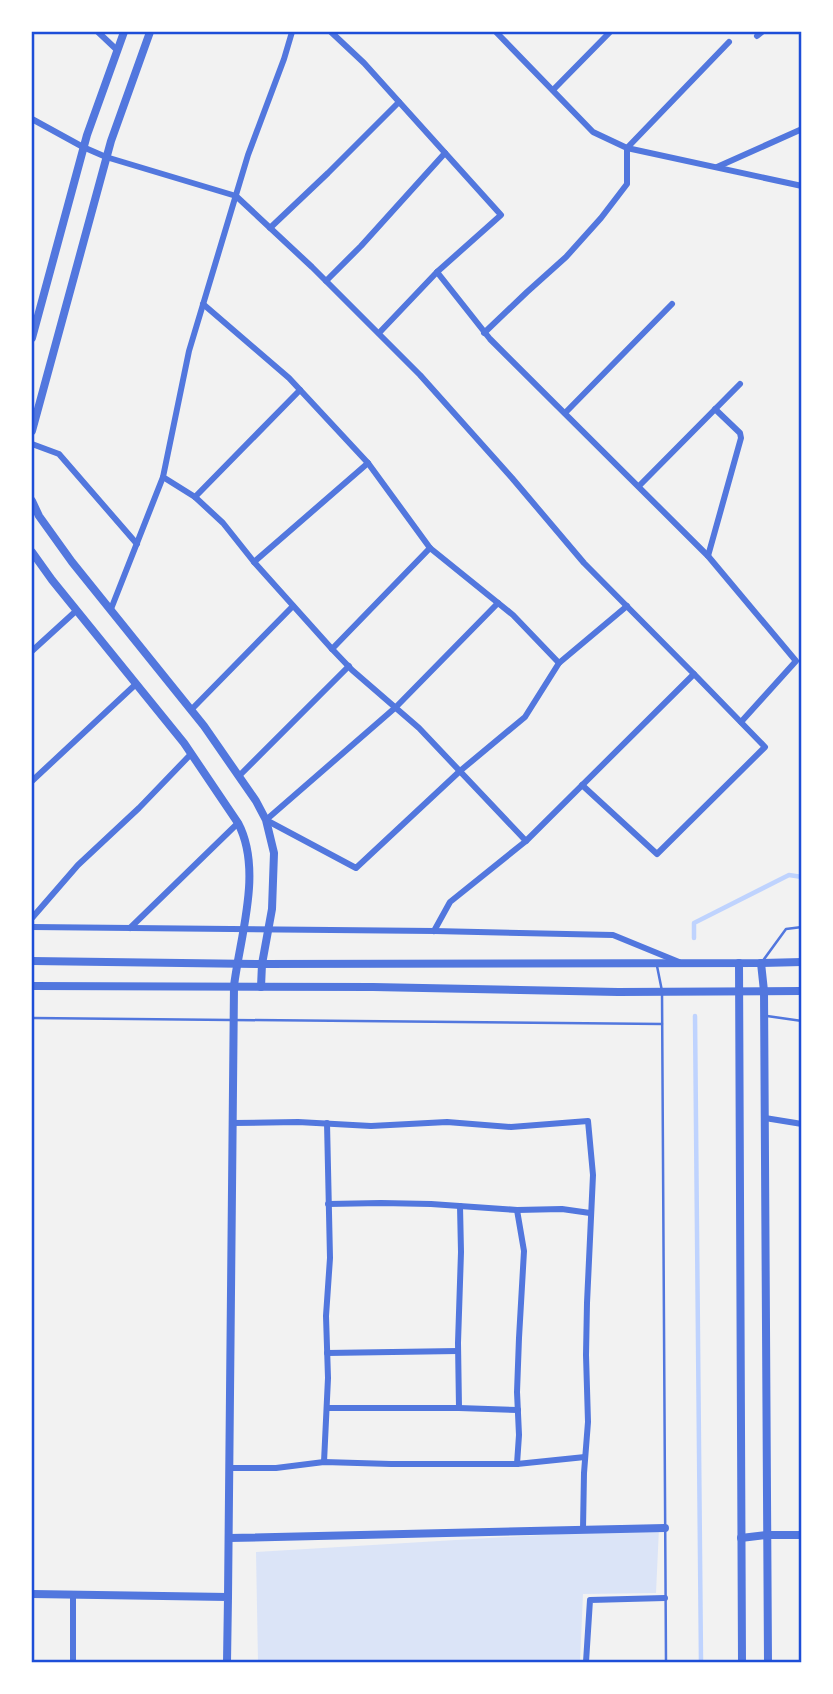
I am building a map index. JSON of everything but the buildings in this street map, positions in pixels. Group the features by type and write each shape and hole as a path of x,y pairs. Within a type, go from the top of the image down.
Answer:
{"street":[{"path":"98,32 117,50"},
{"path":"32,338 34,318 83,147 124,32"},
{"path":"32,431 106,157 150,32"},
{"path":"111,609 163,477 189,351 248,155 292,32"},
{"path":"331,32 364,63 501,215 437,272 379,333"},
{"path":"496,32 593,132 628,148 802,186"},
{"path":"553,90 610,32"},
{"path":"484,333 566,257 601,218 627,184 628,148 729,42"},
{"path":"270,228 399,102"},
{"path":"32,119 106,157 236,196 420,375 584,563 765,747 657,854 582,785"},
{"path":"717,167 802,129"},
{"path":"326,281 445,153"},
{"path":"437,272 484,333 708,556 796,661 741,722"},
{"path":"203,304 289,378 368,463 430,548 513,615 559,663"},
{"path":"565,413 672,304"},
{"path":"639,486 740,384"},
{"path":"195,497 300,390"},
{"path":"708,556 741,438 740,433 715,409"},
{"path":"32,444 59,454 137,544"},
{"path":"254,562 368,463"},
{"path":"163,477 195,497 223,523 332,649 419,728 526,841"},
{"path":"32,501 39,516 72,562 204,726 256,801 266,820 274,853 272,909 262,964 261,987"},
{"path":"332,649 430,548"},
{"path":"32,551 191,754 238,823 250,858 247,908 234,986 233,1019 227,1662"},
{"path":"266,820 396,708 498,603"},
{"path":"191,709 293,606"},
{"path":"266,820 356,868 460,771 525,717 559,663 627,606"},
{"path":"32,650 77,610"},
{"path":"239,776 349,666"},
{"path":"434,931 450,902 526,841 694,674"},
{"path":"32,780 136,684"},
{"path":"32,918 78,865 191,754"},
{"path":"130,928 238,823"},
{"path":"32,927 613,935 684,963"},
{"path":"32,961 656,964 802,961"},
{"path":"739,963 742,1662"},
{"path":"761,963 764,991 768,1662"},
{"path":"32,986 802,991"},
{"path":"765,1118 802,1124"},
{"path":"233,1123 298,1122 371,1126 447,1122 511,1127 588,1121 593,1175 583,1530"},
{"path":"324,1462 327,1408 326,1316 330,1258 327,1123"},
{"path":"328,1204 381,1203 517,1210 562,1209 590,1213"},
{"path":"459,1408 460,1206"},
{"path":"517,1210 524,1251 519,1338 517,1464"},
{"path":"327,1353 458,1352"},
{"path":"327,1408 518,1410"},
{"path":"229,1468 276,1468 324,1462 517,1464 585,1457"},
{"path":"229,1538 665,1528"},
{"path":"741,1538 802,1535"},
{"path":"32,1594 228,1597"},
{"path":"72,1662 73,1595"},
{"path":"586,1662 590,1600 665,1598"}],"lane":[{"path":"761,963 786,929 802,927"},
{"path":"656,964 662,991 666,1662"},
{"path":"764,1015 802,1021"},
{"path":"32,1018 662,1024"}],"shaded area":[{"path":"659,1528 656,1593 583,1594 580,1662 258,1662 256,1552"}],"waterway":[{"path":"694,938 694,923 789,875 802,877"},
{"path":"695,1016 701,1662"}]}
